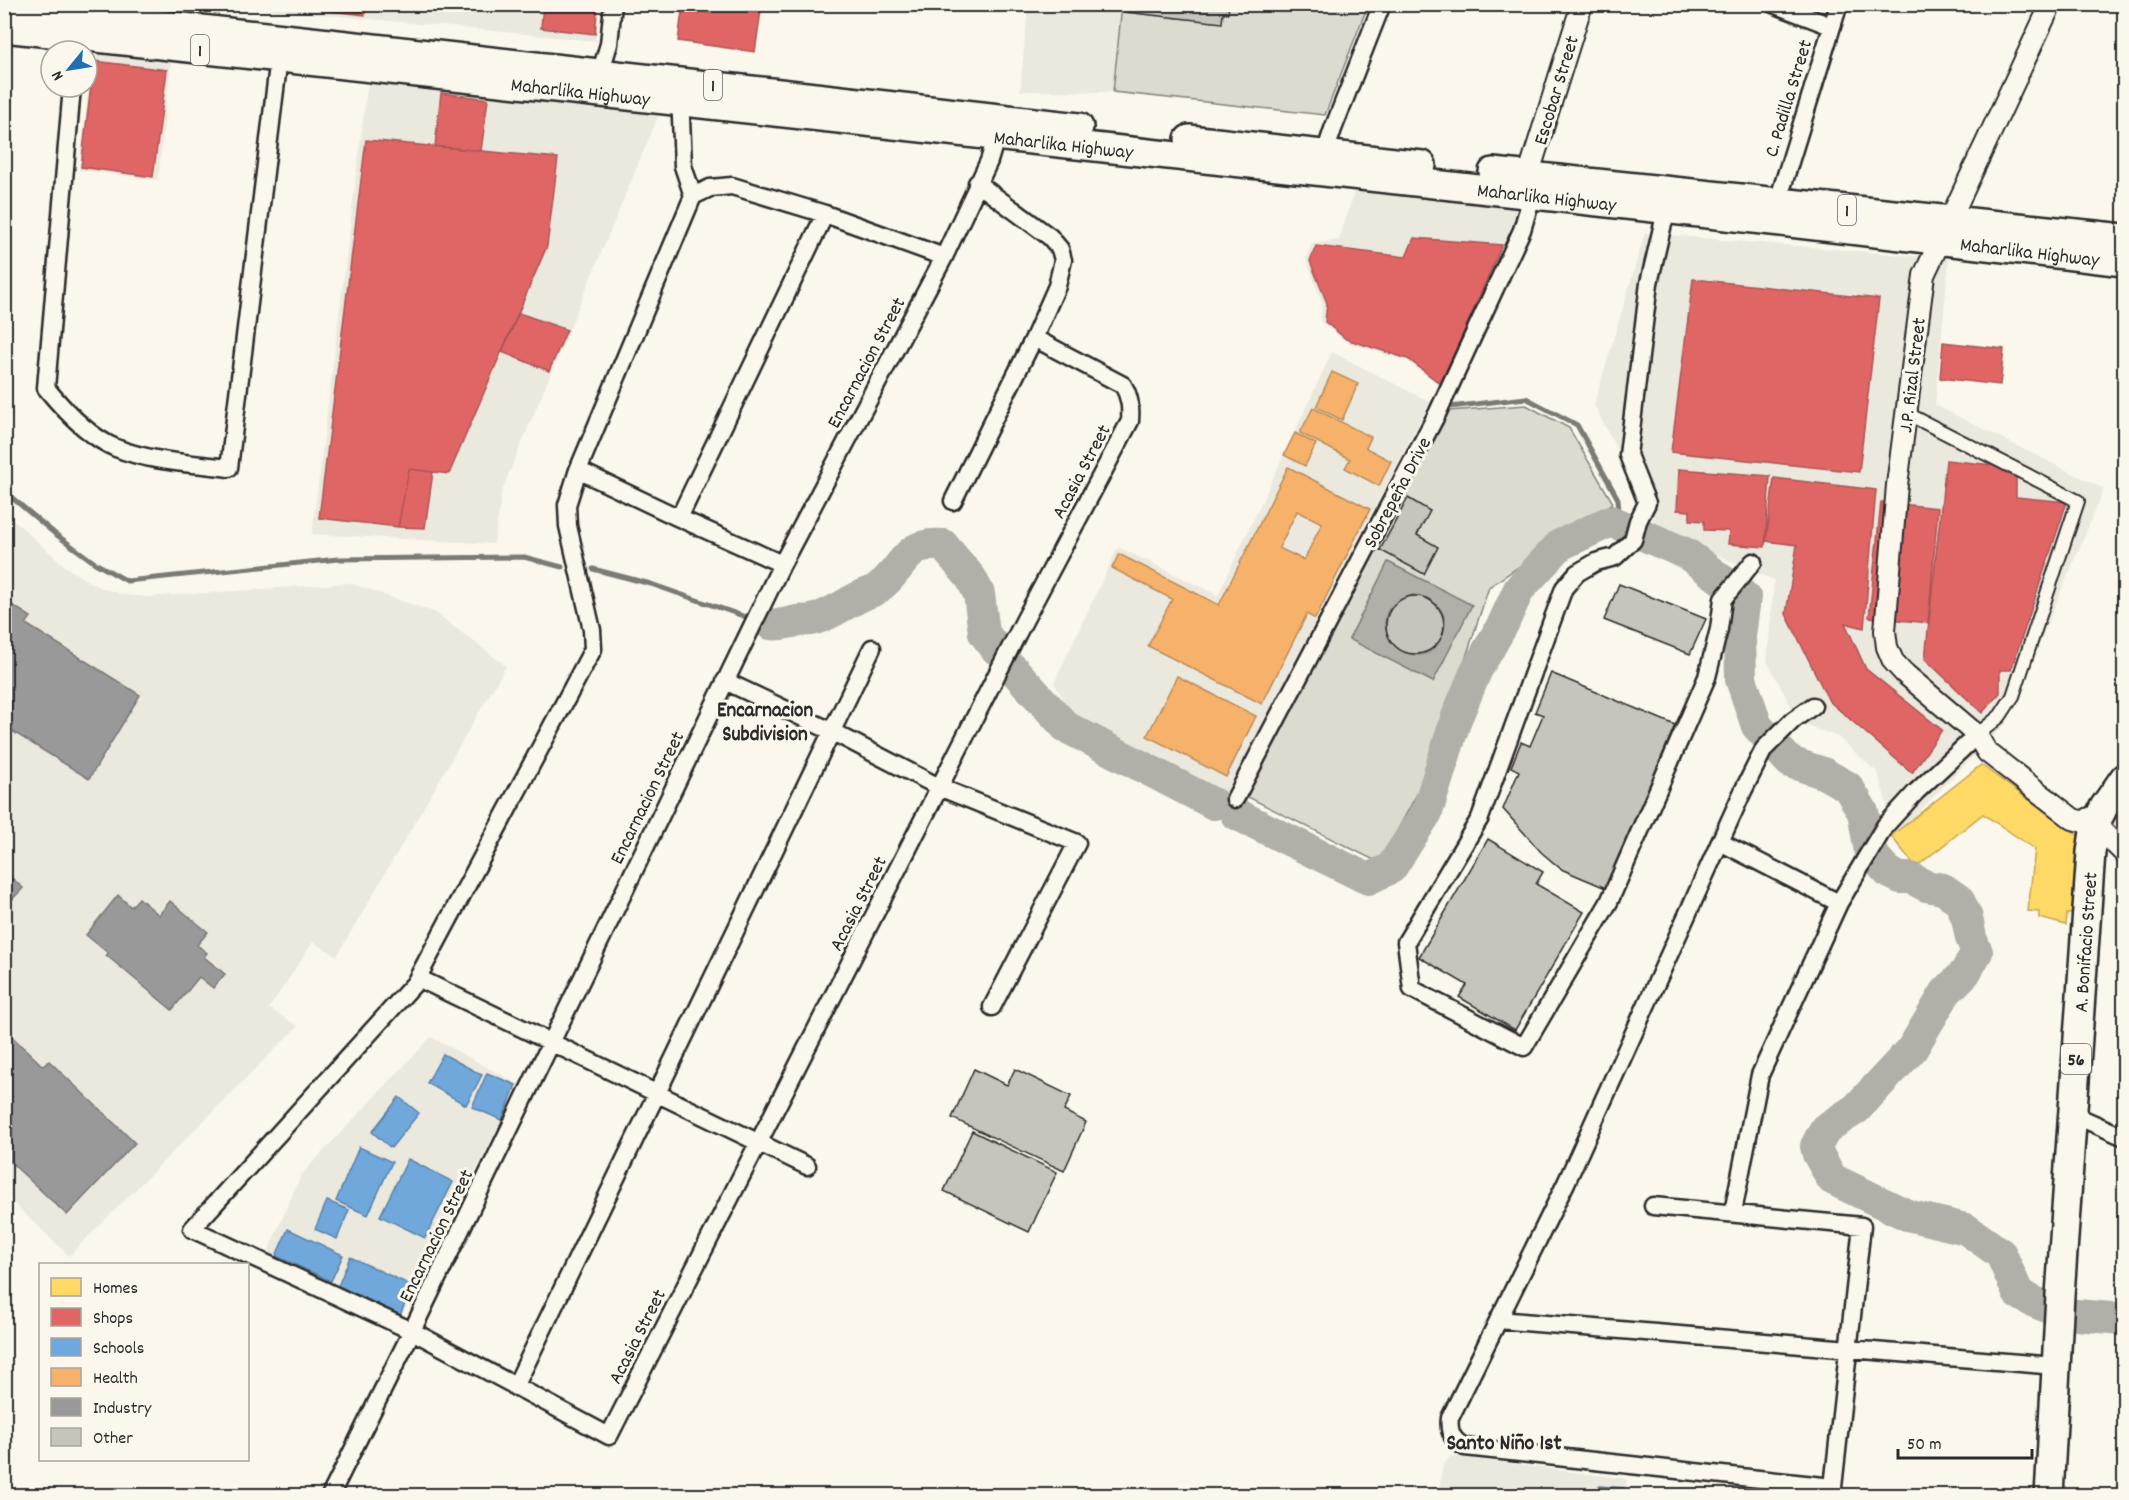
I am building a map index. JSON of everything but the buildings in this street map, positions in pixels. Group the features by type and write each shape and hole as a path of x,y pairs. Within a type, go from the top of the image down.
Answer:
{"highway":[{"name":"Maharlika Highway","path":"4,7 41,16 76,34 280,48 1530,186 1777,204 2124,262"},
{"name":"Maharlika Highway","path":"4,28 41,16"},
{"name":"Maharlika Highway","path":"999,128 1325,153 1530,186 1666,211 1772,221 2124,238"},
{"name":"A. Bonifacio Street","path":"2056,1366 2091,852 2096,825 2104,807 2124,778"},
{"name":"56","path":"2049,1496 2056,1366"}],"street":[{"path":"597,83 609,44 613,4"},
{"path":"1325,153 1382,4"},
{"name":"Escobar Street","path":"1530,186 1582,4"},
{"path":"1773,4 1831,26"},
{"name":"C. Padilla Street","path":"1777,204 1839,4"},
{"name":"J.P. Rizal Street","path":"2051,4 1924,275 1894,520 1885,631 1887,647 1893,661 1977,735 1987,752 2073,819 2096,825"},
{"path":"71,99 46,388 84,428 113,447 144,457 229,468 280,48"},
{"path":"680,91 683,166 693,196 578,470 567,505 568,526 592,630 592,649 415,983 192,1229 412,1331 515,1387 872,648"},
{"name":"Encarnacion Street","path":"330,1496 782,564 944,257 989,161 999,128"},
{"path":"953,501 1034,338 1062,271 1064,260 1060,249 1050,237 977,183"},
{"path":"693,196 710,188 732,186 825,214 944,257"},
{"name":"Sobrepeña Drive","path":"1235,799 1437,414 1522,230 1530,186"},
{"path":"1666,211 1649,283 1628,455 1647,503 1638,521 1633,540 1615,557 1596,562 1577,573 1564,588 1480,818 1406,942 1412,989 1524,1047 1619,881 1707,677 1719,629 1723,599 1748,569"},
{"path":"680,518 825,214"},
{"name":"Acasia Street","path":"515,1387 609,1436 1025,619 1130,421 1129,395 1123,385 1034,338"},
{"path":"1734,1212 1760,1075 1839,903 1885,826 1916,792 2000,716 2013,696 2078,501 1906,413"},
{"path":"578,470 782,564"},
{"path":"725,681 831,731 939,787 1077,843 992,1007"},
{"path":"1653,1206 1862,1226 1833,1491 1471,1448 1461,1444 1453,1437 1450,1418 1566,1183 1764,749 1788,725 1813,706"},
{"path":"2096,825 2124,853"},
{"path":"1720,842 1839,903"},
{"path":"418,978 807,1166"},
{"path":"2072,1114 2124,1137"},
{"path":"1498,1320 2056,1366"}],"shaded area":[{"path":"225,5 598,5 596,41"},
{"path":"1028,5 1122,5 1113,92 1020,91"},
{"path":"1122,5 1368,5 1325,115 1113,92"},
{"path":"99,53 171,62 158,180 79,170 87,99 99,99"},
{"path":"368,80 660,112 502,490 494,544 312,534"},
{"path":"1356,187 1521,203 1442,388 1410,362 1347,342 1320,321 1322,302 1306,259 1311,244 1339,240"},
{"path":"1645,233 1949,259 1935,405 2104,489 2006,723 1896,835 1878,773 1838,737 1800,723 1767,661 1774,580 1657,528 1594,405"},
{"path":"1332,352 1430,402 1224,797 1081,729 1054,683 1118,547 1218,595"},
{"path":"1526,405 1569,428 1613,503 1489,587 1428,773 1380,863 1246,796 1449,411"},
{"path":"4,514 81,577 99,587 123,595 147,597 350,583 436,613 506,666 337,956 313,942 269,1008 298,1026 69,1256 5,1195"},
{"path":"1388,562 1472,605 1433,682 1349,639","holes":["1413,595 1436,604 1445,623 1440,640 1429,652 1416,655 1403,650 1392,641 1386,629 1386,616 1394,604"]},
{"path":"431,1037 520,1085 400,1319 266,1256 301,1175"},
{"path":"1451,1456 1627,1479 1625,1495 1438,1496 1443,1465"}],"waterway":[{"path":"1450,407 1526,398 1577,425 1618,499 1620,525"},
{"path":"4,491 54,533 95,563 127,581 338,559 524,557 562,567"},
{"path":"1236,814 1368,879 1391,868 1427,812 1456,719 1476,671 1503,624 1519,589 1560,545 1611,521 1687,554 1745,597 1740,636 1741,679 1757,726 1790,762 1823,773 1848,787 1863,812 1870,852 1888,872 1900,878 1911,878 1926,886 1943,889 1959,900 1977,952 1965,973 1946,992 1912,1049 1856,1109 1825,1129 1816,1146 1832,1179 1907,1215 1966,1229 2001,1254 2018,1293 2032,1301 2064,1314 2124,1319"},
{"path":"770,624 824,616 874,591 887,581 912,552 920,547 943,545 971,578 979,594 984,633 996,649"},
{"path":"593,569 651,584 746,617"},
{"path":"1013,669 1066,727 1214,804"}],"district":[{"name":"Encarnacion Subdivision","path":"765,721"},
{"name":"Santo Niño 1st","path":"1504,1441"}]}
